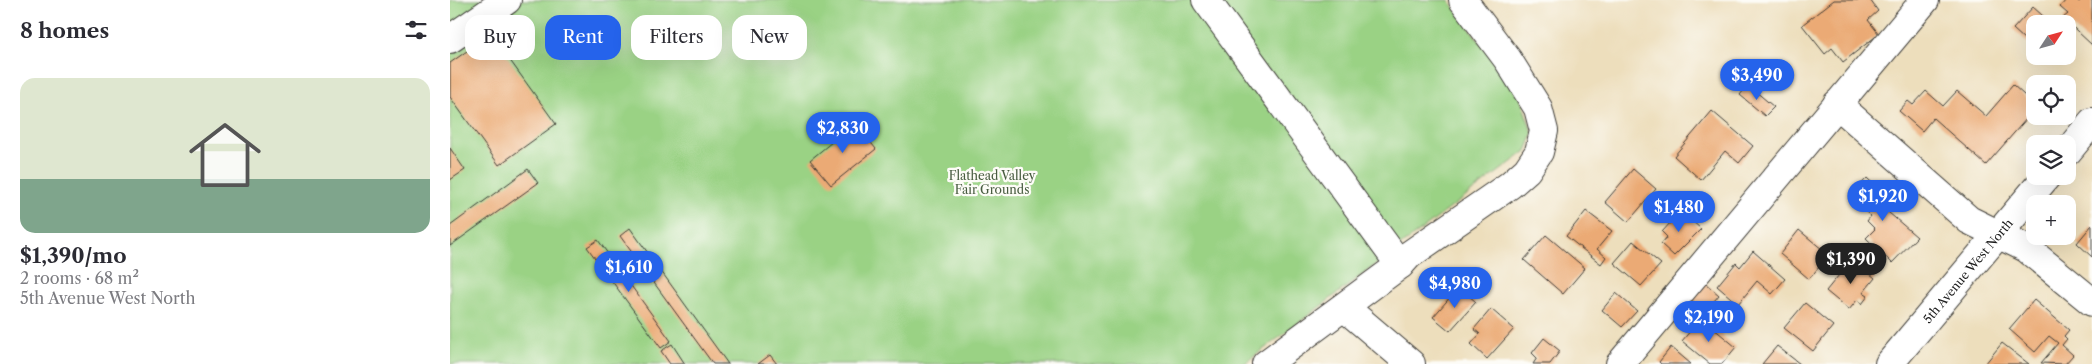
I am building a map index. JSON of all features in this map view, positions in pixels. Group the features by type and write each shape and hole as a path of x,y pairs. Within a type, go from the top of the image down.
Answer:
{"street":[{"path":"450,39 507,0"},
{"path":"1206,0 1400,265"},
{"path":"1266,364 1400,265 1409,255 1510,185 1527,170 1539,152 1544,131 1538,108 1524,84 1463,0"},
{"path":"1620,364 1925,0"},
{"path":"1837,104 1969,220 2026,248 2092,302"},
{"path":"2076,141 2092,122"},
{"name":"5th Avenue West North","path":"1889,364 2040,185"},
{"path":"1344,307 1411,364"}],"green space":[{"name":"Flathead Valley Fair Grounds","path":"450,0 1449,0 1519,95 1533,134 1526,151 1244,364 450,364"}],"building":[{"path":"1834,0 1870,0 1878,11 1868,20 1879,34 1843,62 1832,48 1825,54 1802,25"},
{"path":"2066,0 2077,0 2079,2 2081,0 2092,0 2092,45 2076,30 2076,15 2067,15 2068,14 2060,7"},
{"path":"2033,7 2042,15 2026,15 2026,41 2013,29"},
{"path":"465,52 465,60 510,60 556,124 499,165 450,97 450,63"},
{"path":"1748,85 1774,107 1765,116 1740,95"},
{"path":"2013,85 2026,97 2026,119 1986,165 1933,118 1922,131 1899,111 1908,101 1913,105 1926,91 1943,106 1957,91 1986,116"},
{"path":"1712,111 1753,146 1739,163 1725,151 1701,180 1674,156"},
{"path":"855,123 876,149 831,185 810,160"},
{"path":"450,148 465,170 450,180"},
{"path":"528,169 538,183 450,246 450,226"},
{"path":"1633,169 1656,189 1628,222 1605,202"},
{"path":"1867,178 1888,198 1881,206 1917,237 1892,263 1866,238 1875,229 1867,221 1871,216 1850,196"},
{"path":"1586,211 1612,231 1597,249 1606,257 1601,264 1566,236"},
{"path":"1681,211 1701,229 1674,256 1661,244 1667,237 1662,232"},
{"path":"2092,225 2092,257 2077,243"},
{"path":"630,228 728,364 713,364 620,236"},
{"path":"1799,230 1829,255 1809,279 1780,254"},
{"path":"1546,235 1585,268 1563,294 1524,260"},
{"path":"598,240 671,341 661,348 587,247"},
{"path":"1633,241 1661,264 1641,286 1614,263"},
{"path":"1753,251 1785,279 1772,294 1757,281 1738,304 1717,286 1736,263 1740,267"},
{"path":"1852,259 1875,278 1863,293 1868,296 1862,304 1857,300 1849,310 1826,291"},
{"path":"1705,283 1719,295 1705,312 1691,300"},
{"path":"1459,287 1476,302 1450,331 1433,317"},
{"path":"1616,293 1637,311 1622,327 1602,310"},
{"path":"2034,300 2069,330 2064,336 2067,339 2062,345 2073,355 2065,364 2041,363 2058,343 2049,336 2035,352 2009,329"},
{"path":"1805,303 1833,326 1813,351 1784,328"},
{"path":"1491,309 1514,329 1487,359 1471,344 1480,334 1474,329"},
{"path":"1701,318 1736,347 1722,364 1710,364 1682,341"},
{"path":"1544,338 1560,351 1550,364 1533,364 1537,358 1532,353"},
{"path":"2002,343 2029,364 1985,364"},
{"path":"672,344 685,364 670,364 661,351"},
{"path":"1777,346 1800,364 1762,364"},
{"path":"1671,347 1691,364 1661,364 1659,362"},
{"path":"770,355 777,364 758,364"}]}
